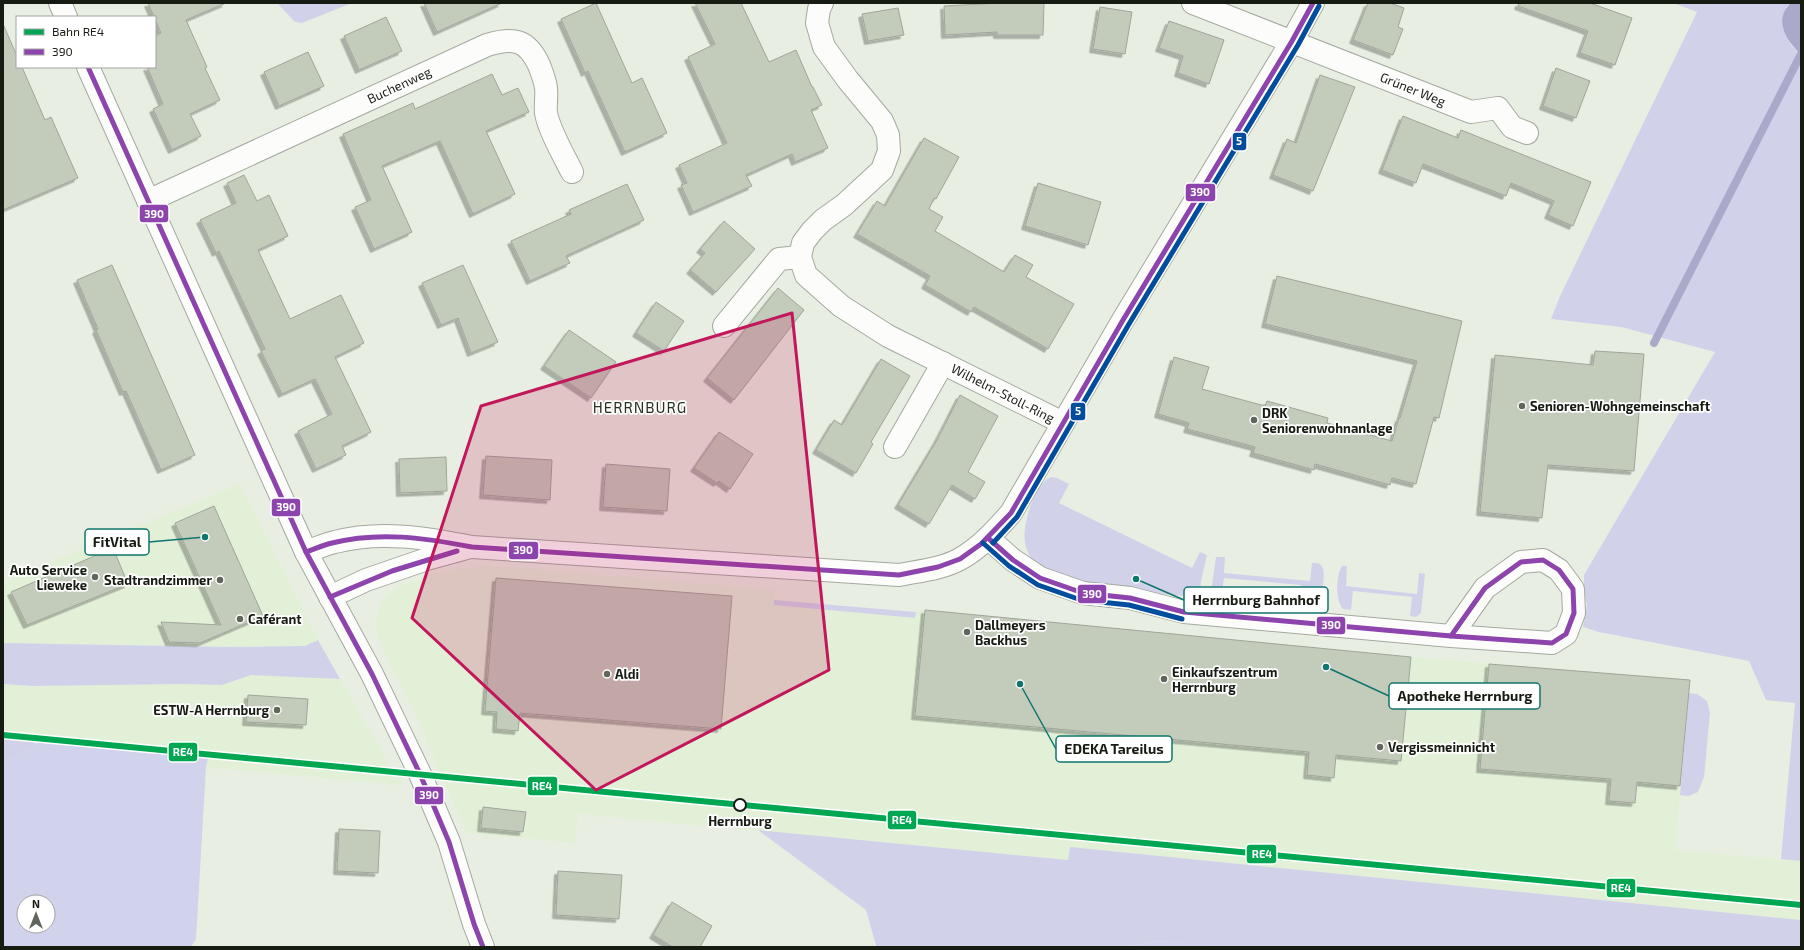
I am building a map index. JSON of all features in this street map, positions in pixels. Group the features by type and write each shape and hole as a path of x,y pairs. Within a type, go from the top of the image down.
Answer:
{"street":[{"path":"60,3 66,16"},
{"path":"724,326 779,259 800,257 803,243 812,231 844,205 882,170 889,151 888,135 882,122 852,86 824,47 817,23 819,9 822,3"},
{"path":"1193,3 1292,40"},
{"path":"306,552 334,542 369,536 422,537 472,547 900,575 933,569 960,559 988,538 1011,513 1123,320 1313,3"},
{"name":"Buchenweg","path":"148,201 487,45 501,40 515,40 526,46 536,58 547,90 546,113 572,172"},
{"name":"Grüner Weg","path":"1292,40 1471,112 1498,108 1512,128 1527,134"},
{"path":"88,68 306,552 372,674 420,774 449,842 474,924 483,947"},
{"name":"Wilhelm-Stoll-Ring","path":"800,257 806,275 841,306 888,336 1063,423"},
{"name":"Wilhelm-Stoll-Ring","path":"895,447 943,363"},
{"path":"988,538 1013,560 1040,578 1083,594 1130,598 1184,612 1451,636 1552,643 1566,634 1574,613 1572,589 1559,570 1543,560 1521,562 1485,588 1451,636"},
{"path":"330,597 373,577 427,559 472,547"}],"highlighted area":[{"path":"792,313 829,670 596,790 412,618 481,406"}],"shaded area":[{"path":"277,3 352,3 302,23 295,22"},
{"path":"1673,3 1791,3 1786,7 1790,44 1801,54 1801,861 1781,859 1795,703 1766,700 1749,661 1599,632 1583,627 1587,605 1584,592 1584,575 1715,352 1621,327 1551,319 1560,296 1697,12"},
{"path":"1791,3 1801,3 1801,54 1786,36 1782,23 1786,9"},
{"path":"1051,477 1057,478 1069,484 1059,503 1192,568 1200,552 1207,555 1201,581 1200,597 1112,589 1086,584 1045,571 1033,561 1027,551 1025,535 1030,507 1035,494 1042,484"},
{"path":"240,484 318,640 305,646 228,647 3,643 3,584 27,572"},
{"path":"1216,557 1225,557 1224,573 1310,581 1312,563 1317,563 1321,565 1324,573 1321,593 1315,603 1310,606 1304,606 1299,605 1301,585 1224,578 1221,598 1210,598"},
{"path":"479,566 511,567 775,590 774,605 915,618 916,612 925,610 1411,657 1690,680 1675,850 1801,861 1801,920 1070,847 1068,860 578,814 575,843 466,833 411,705 383,651 377,634 376,618 382,601 387,594 400,586 434,573"},
{"path":"1342,566 1347,566 1346,586 1417,594 1419,573 1425,574 1421,613 1416,617 1410,616 1412,597 1353,591 1351,610 1343,609 1340,605 1337,588 1338,575"},
{"path":"774,600 916,612 915,618 774,605"},
{"path":"318,640 340,679 251,675 222,685 182,684 32,686 3,684 3,643 228,647 305,646"},
{"path":"251,675 340,679 401,785 206,767 85,763 3,755 3,684 32,686 182,684 222,685"},
{"path":"1689,693 1697,694 1707,701 1710,713 1704,777 1698,792 1689,796 1680,795"},
{"path":"3,735 42,739 3,765"},
{"path":"42,739 209,754 206,767 196,939 191,947 3,947 3,765"},
{"path":"758,830 1068,860 1070,847 1801,920 1801,947 1228,947 1161,941 1121,947 875,947 876,945 866,910"},
{"path":"1161,941 1227,946 1228,947 1121,947"}],"building":[{"path":"148,3 226,3 186,20 207,67 205,68 220,100 190,114 201,136 172,150 153,109 163,104 147,68 156,68 156,36 161,33 156,21 156,16 154,16"},
{"path":"424,3 502,3 437,32"},
{"path":"596,3 632,83 642,78 667,133 625,152 588,71 585,73 561,19"},
{"path":"695,3 741,3 769,62 796,50 812,87 822,105 811,110 828,148 795,162 792,154 746,175 752,186 693,212 681,185 687,183 679,165 727,143 688,57 715,44"},
{"path":"999,3 1044,3 1043,35 997,35 997,32 945,35 944,6"},
{"path":"1368,3 1390,3 1404,8 1398,27 1403,29 1393,55 1353,40"},
{"path":"1519,3 1590,3 1632,18 1615,65 1580,53 1588,31 1518,6"},
{"path":"1100,7 1132,12 1125,54 1093,49"},
{"path":"898,8 904,35 868,41 862,14"},
{"path":"386,17 402,51 359,70 344,36"},
{"path":"1169,21 1224,40 1209,84 1178,73 1183,56 1159,48"},
{"path":"3,24 16,54 16,68 22,68 45,120 51,117 78,178 3,210"},
{"path":"308,52 324,86 279,106 264,72"},
{"path":"1556,68 1590,81 1576,118 1543,106"},
{"path":"492,74 502,95 518,88 529,112 486,131 515,194 473,214 440,141 382,166 412,232 374,249 355,207 371,200 343,134 413,103 415,109"},
{"path":"1320,75 1355,87 1313,191 1273,175 1287,139 1296,143"},
{"path":"1403,116 1458,138 1461,130 1591,182 1573,226 1548,215 1554,201 1511,183 1506,196 1423,164 1416,183 1382,170"},
{"path":"924,138 959,157 929,209 943,217 935,231 1004,272 1015,255 1033,265 1026,277 1074,304 1048,349 974,307 971,312 925,285 930,276 857,234 877,201 885,206"},
{"path":"244,175 257,201 269,195 288,236 258,250 290,319 341,295 364,343 335,357 371,432 342,446 346,455 316,469 298,431 332,414 315,379 282,394 261,351 265,349 237,289 219,251 216,253 200,220 236,203 227,183"},
{"path":"1038,183 1101,202 1088,245 1025,226"},
{"path":"627,184 644,220 566,256 570,263 530,281 511,241 571,214 569,210"},
{"path":"724,221 755,249 716,292 690,270 705,253 700,249"},
{"path":"112,265 195,455 161,470 126,391 123,392 96,330 98,329 77,280"},
{"path":"463,265 498,342 471,353 458,318 441,325 422,283"},
{"path":"1277,276 1462,321 1439,418 1434,417 1416,484 1392,478 1390,485 1315,464 1314,470 1253,453 1255,447 1187,429 1189,423 1158,414 1174,357 1209,367 1202,389 1265,406 1267,401 1328,418 1327,423 1392,441 1417,361 1265,324"},
{"path":"778,288 804,310 734,400 707,378"},
{"path":"656,302 684,321 664,351 636,333"},
{"path":"569,330 616,362 591,398 544,366"},
{"path":"1595,351 1644,354 1634,471 1548,465 1542,518 1480,512 1495,355 1593,365"},
{"path":"881,359 910,376 871,442 873,444 856,473 816,450 834,420 842,425"},
{"path":"960,395 998,416 968,472 985,482 975,499 952,485 929,524 898,505 937,440"},
{"path":"719,432 753,454 730,489 719,481 717,483 694,468"},
{"path":"486,456 552,460 550,500 483,495"},
{"path":"446,457 447,491 400,493 399,459"},
{"path":"606,464 670,469 667,511 603,507"},
{"path":"214,506 263,616 200,643 169,642 161,622 221,625 175,523"},
{"path":"113,548 128,584 27,625 11,592"},
{"name":"Aldi","path":"496,578 732,596 721,729 520,713 518,731 496,729 497,712 485,711"},
{"name":"Einkaufszentrum Herrnburg","path":"925,610 1411,657 1401,761 1336,755 1334,778 1307,775 1309,752 915,716"},
{"path":"1489,664 1690,680 1680,786 1637,782 1635,803 1609,801 1611,779 1480,769"},
{"name":"ESTW-A Herrnburg","path":"248,695 308,699 306,725 246,722"},
{"path":"483,807 526,812 523,832 481,828"},
{"path":"339,829 380,831 378,873 337,871"},
{"path":"558,871 622,875 619,919 556,915"},
{"path":"672,902 712,926 700,947 673,947 653,935"}],"waterway":[{"path":"1654,343 1801,54"}],"rail line":[{"name":"RE4","path":"3,735 1801,905"}],"transit line":[{"name":"390","path":"306,552 350,539 367,537 402,537 472,547 899,575 938,567 960,559 981,544 1011,513 1123,320 1292,41 1313,3"},
{"name":"5","path":"993,543 1017,517 1129,324 1298,45 1319,6"},
{"name":"390","path":"88,68 306,552 372,674 420,774 449,842 474,924 483,947"},
{"name":"390","path":"988,538 1013,560 1040,578 1083,593 1130,598 1184,612 1451,636"},
{"name":"5","path":"983,543 1009,566 1038,585 1081,600 1129,605 1182,619"},
{"name":"390","path":"330,597 392,571 457,551"},
{"name":"390","path":"1543,560 1559,570 1573,589 1574,613 1566,634 1552,643 1451,636 1485,588 1521,562 1543,560"}],"place":[{"name":"Senioren-Wohngemeinschaft","path":"1522,406"},
{"name":"DRK Seniorenwohnanlage","path":"1254,420"},
{"name":"FitVital","path":"205,537"},
{"name":"Auto Service Lieweke","path":"95,577"},
{"name":"Herrnburg Bahnhof","path":"1136,579"},
{"name":"Stadtrandzimmer","path":"220,580"},
{"name":"Caférant","path":"240,619"},
{"name":"Dallmeyers Backhus","path":"967,632"},
{"name":"Apotheke Herrnburg","path":"1326,667"},
{"name":"Aldi","path":"607,674"},
{"name":"Einkaufszentrum Herrnburg","path":"1164,679"},
{"name":"EDEKA Tareilus","path":"1020,684"},
{"name":"ESTW-A Herrnburg","path":"277,710"},
{"name":"Vergissmeinnicht","path":"1380,747"},
{"name":"Herrnburg","path":"740,805"}],"district":[{"name":"HERRNBURG","path":"640,407"}]}
